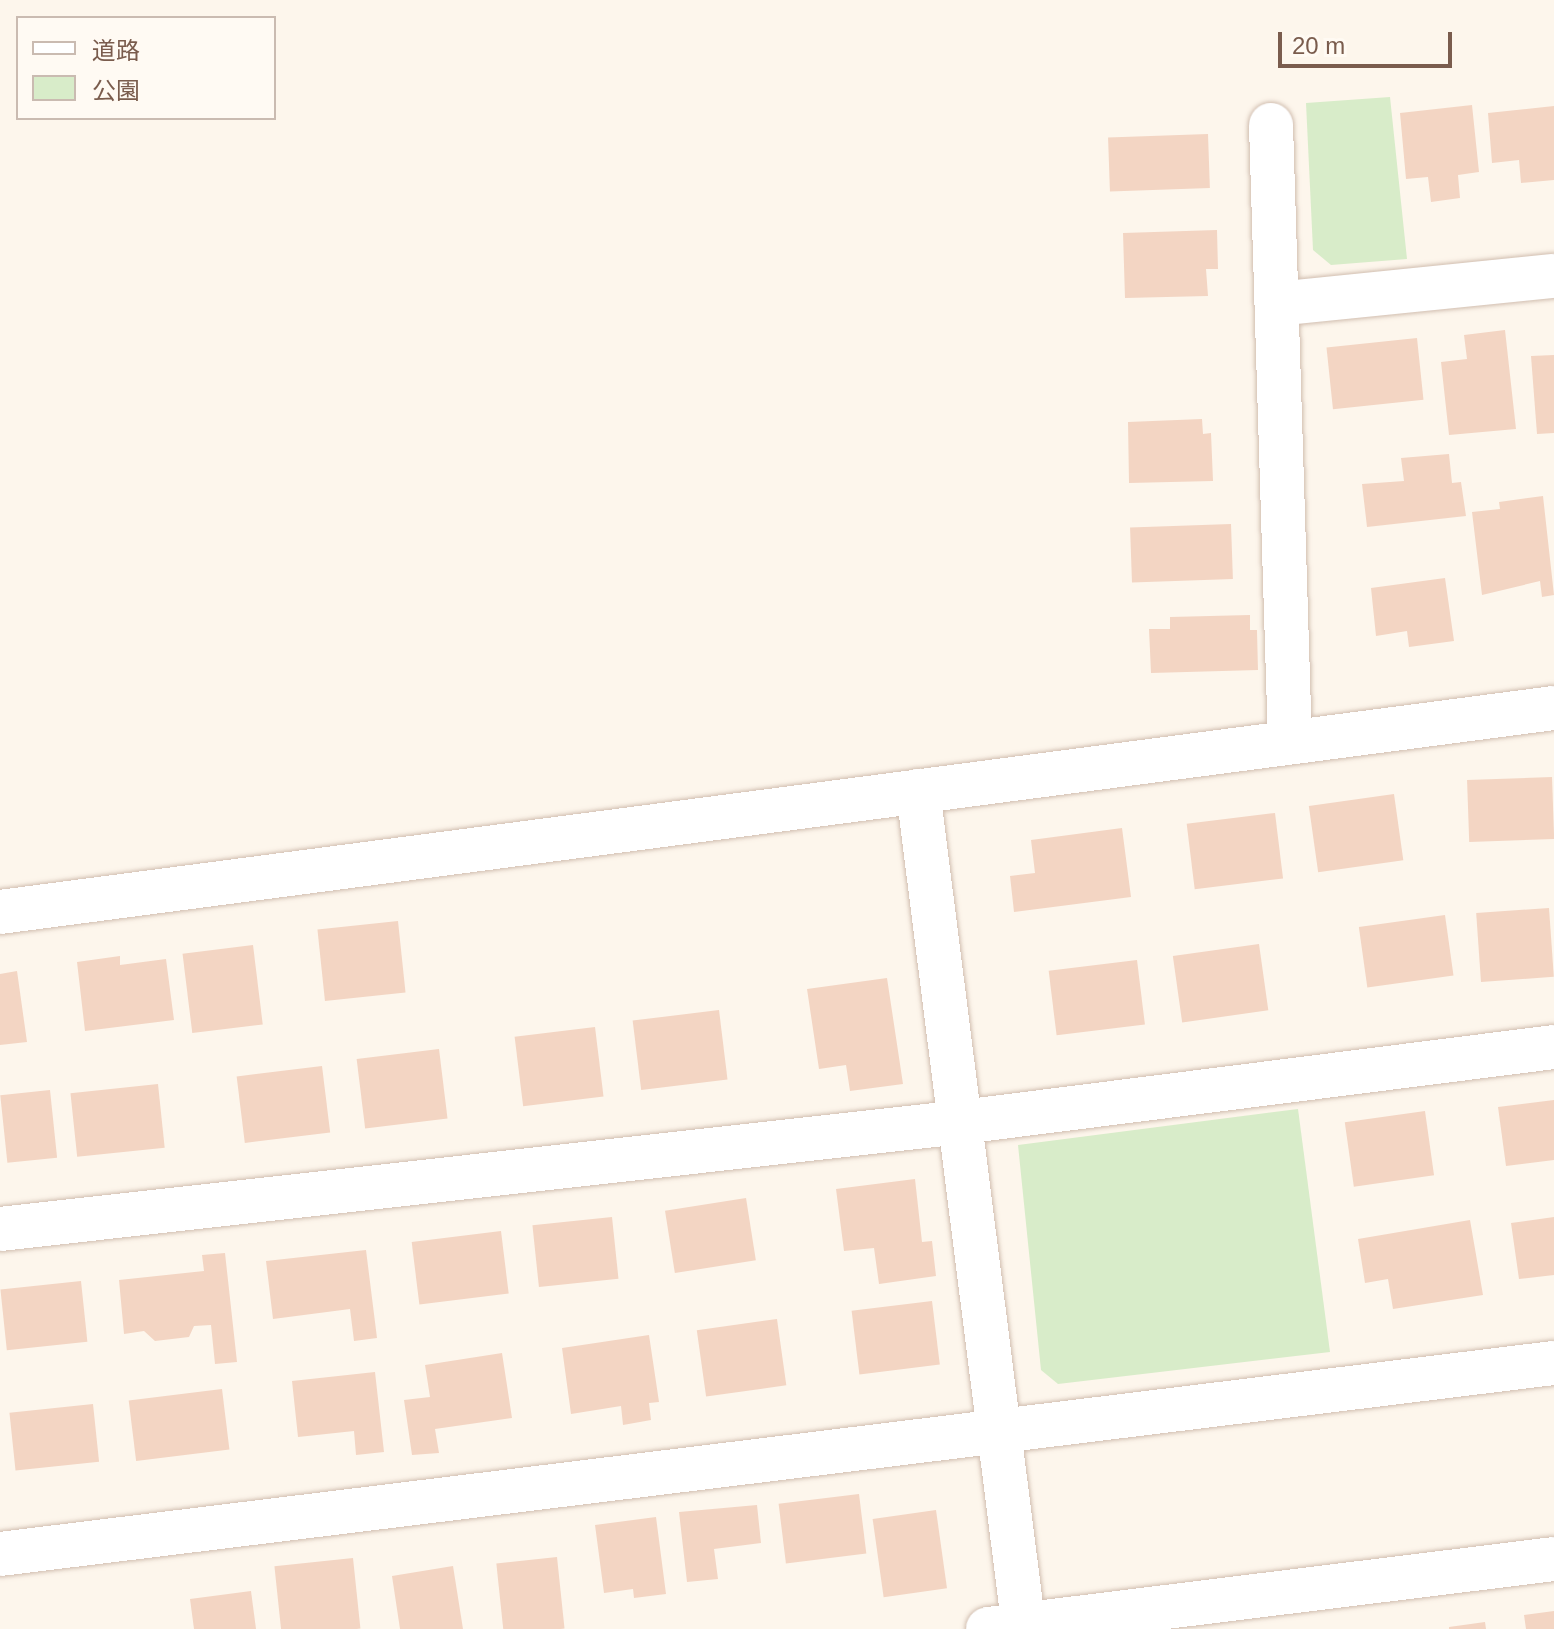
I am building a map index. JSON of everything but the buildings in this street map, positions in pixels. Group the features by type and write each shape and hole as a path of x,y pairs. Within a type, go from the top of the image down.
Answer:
{"street":[{"path":"1271,125 1290,742"},
{"path":"1277,304 1554,276"},
{"path":"0,912 1554,708"},
{"path":"918,791 999,1430 1012,1628 1554,1559"},
{"path":"0,1229 962,1122 1554,1047"},
{"path":"0,1554 1554,1363"}],"green space":[{"path":"1390,97 1407,259 1331,265 1313,250 1306,103"},
{"path":"1298,1109 1330,1352 1058,1384 1041,1370 1018,1145"}]}
